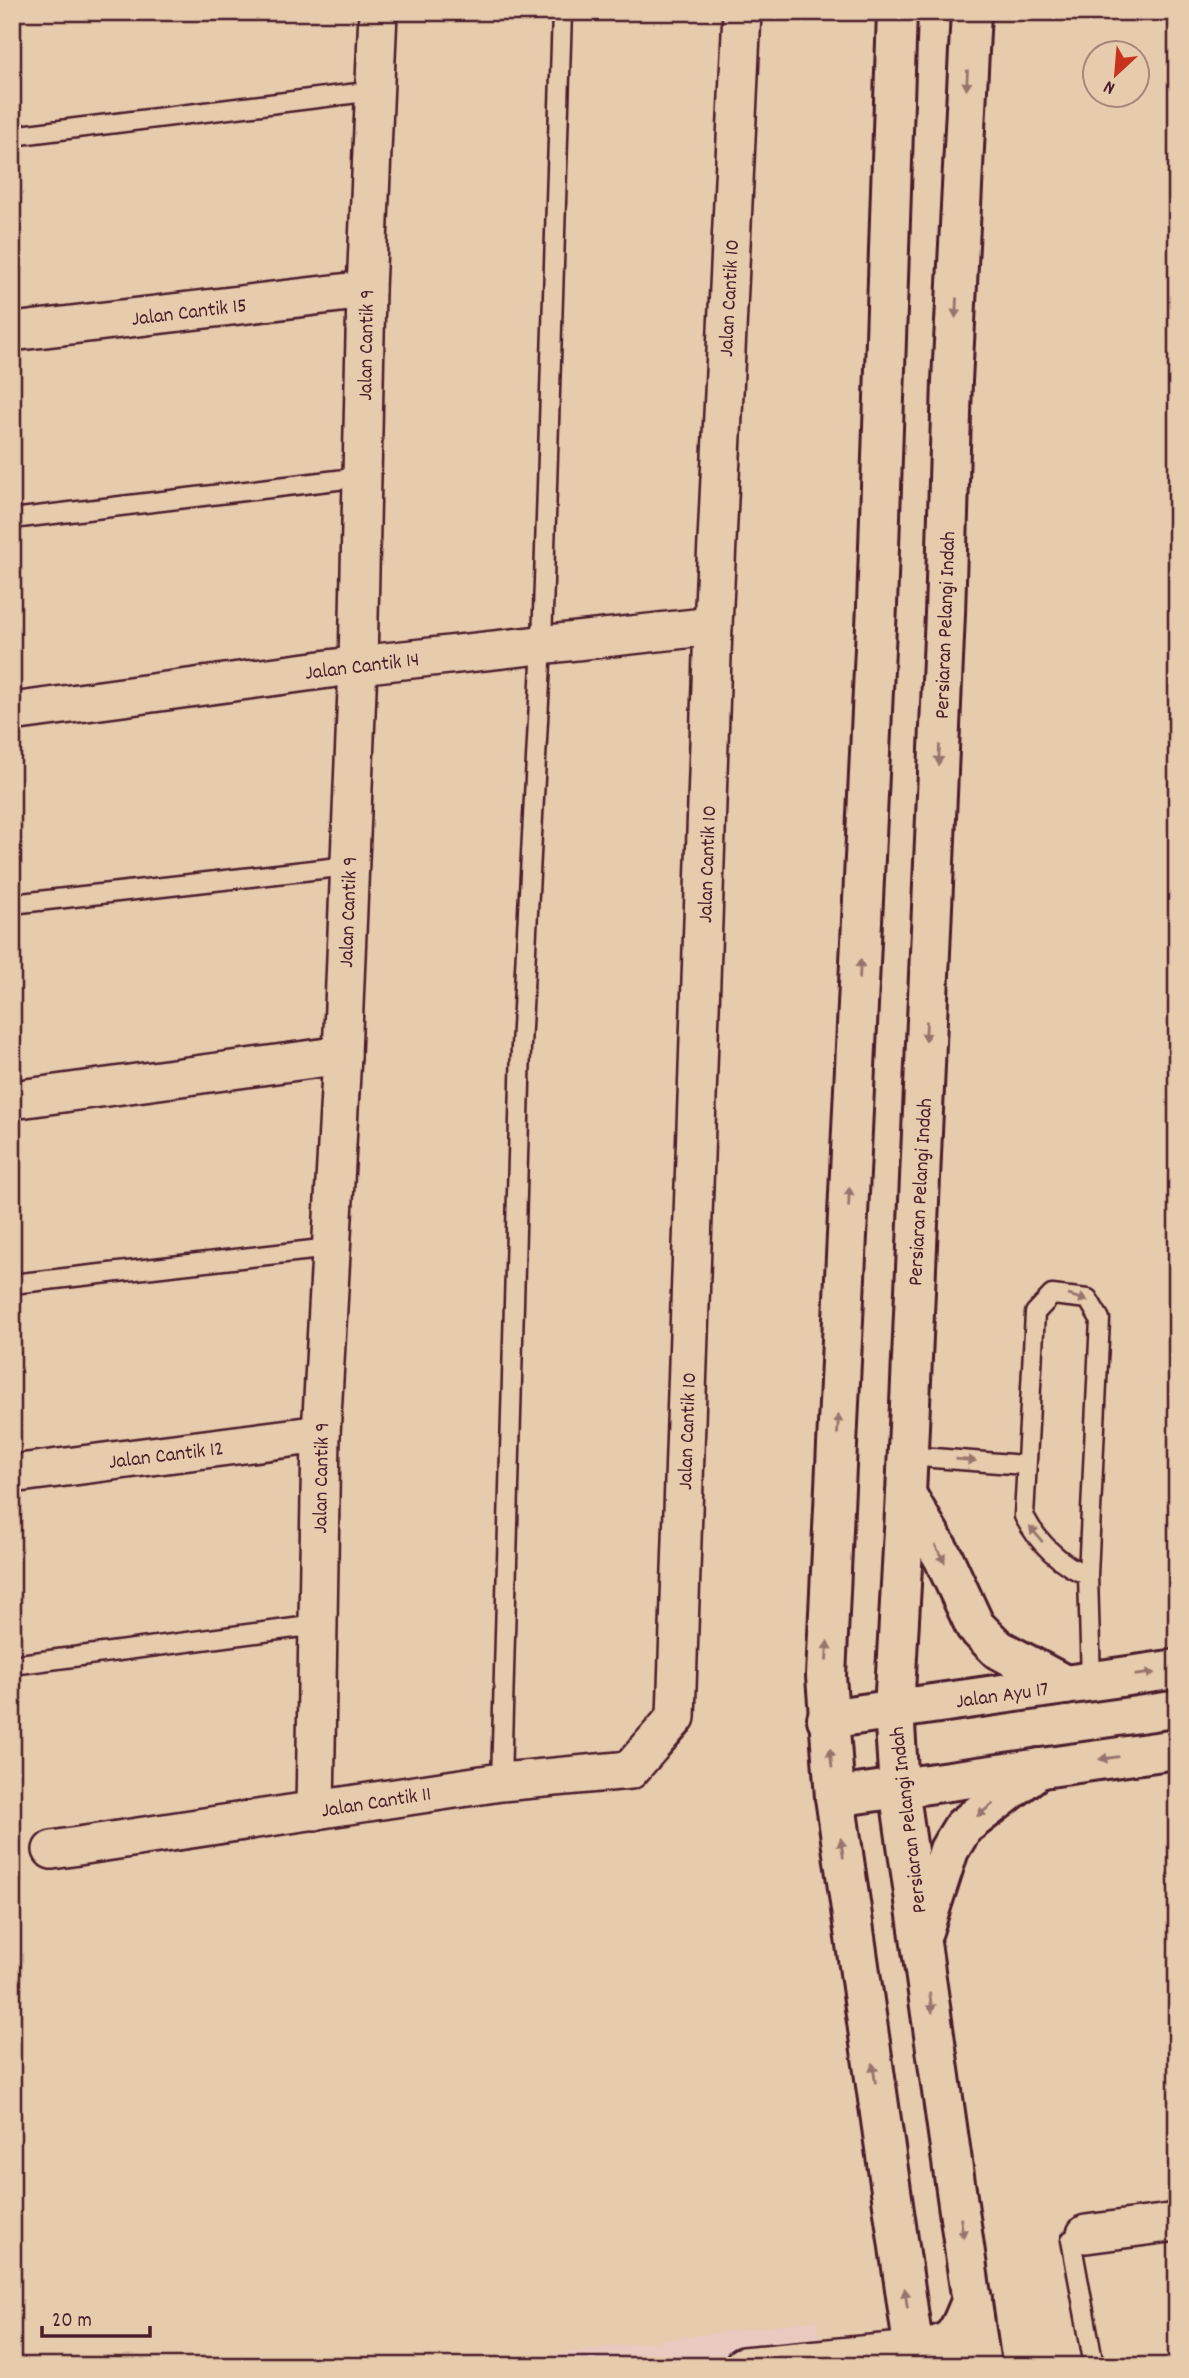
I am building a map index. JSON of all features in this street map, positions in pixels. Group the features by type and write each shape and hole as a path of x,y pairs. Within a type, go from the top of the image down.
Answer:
{"main road":[{"path":"898,12 877,607 826,1676 827,1719 835,1797 915,2358 944,2346 959,2332 972,2300"},
{"name":"Persiaran Pelangi Indah","path":"971,12 952,381 945,614 894,1710 899,1788 981,2366"},
{"path":"906,1494 944,1559 958,1596 975,1626 998,1648 1078,1683"},
{"name":"Jalan Ayu 17","path":"827,1719 1177,1670"},
{"path":"835,1797 1177,1749"},
{"path":"921,1936 949,1850 964,1827 1039,1768"}],"street":[{"name":"Jalan Cantik 9","path":"315,1811 320,1434 342,1055 358,665 366,290 378,12"},
{"name":"Jalan Cantik 10","path":"677,1717 713,626 742,12"},
{"name":"Jalan Cantik 15","path":"12,332 366,290"},
{"name":"Jalan Cantik 14","path":"12,712 358,665 713,626"},
{"path":"12,1100 342,1055"},
{"name":"Jalan Cantik 12","path":"12,1474 320,1434"},
{"name":"Jalan Cantik 11","path":"52,1850 501,1783 630,1770 677,1717"},
{"path":"1086,2234 1177,2222"},
{"path":"743,2366 915,2358"}],"lane":[{"path":"501,1783 522,1046 542,644 562,12"},
{"path":"12,136 374,91"},
{"path":"12,519 362,477"},
{"path":"12,904 348,866"},
{"path":"12,1284 330,1248"},
{"path":"1078,1683 1088,1574 1100,1319 1088,1299 1052,1295 1035,1313 1024,1516 1032,1532 1072,1569 1088,1574"},
{"path":"907,1455 1025,1465"},
{"path":"12,1665 317,1625"},
{"path":"1086,2234 1071,2240 1094,2366"}],"shaded area":[{"path":"817,2320 822,2366 464,2366"}]}
